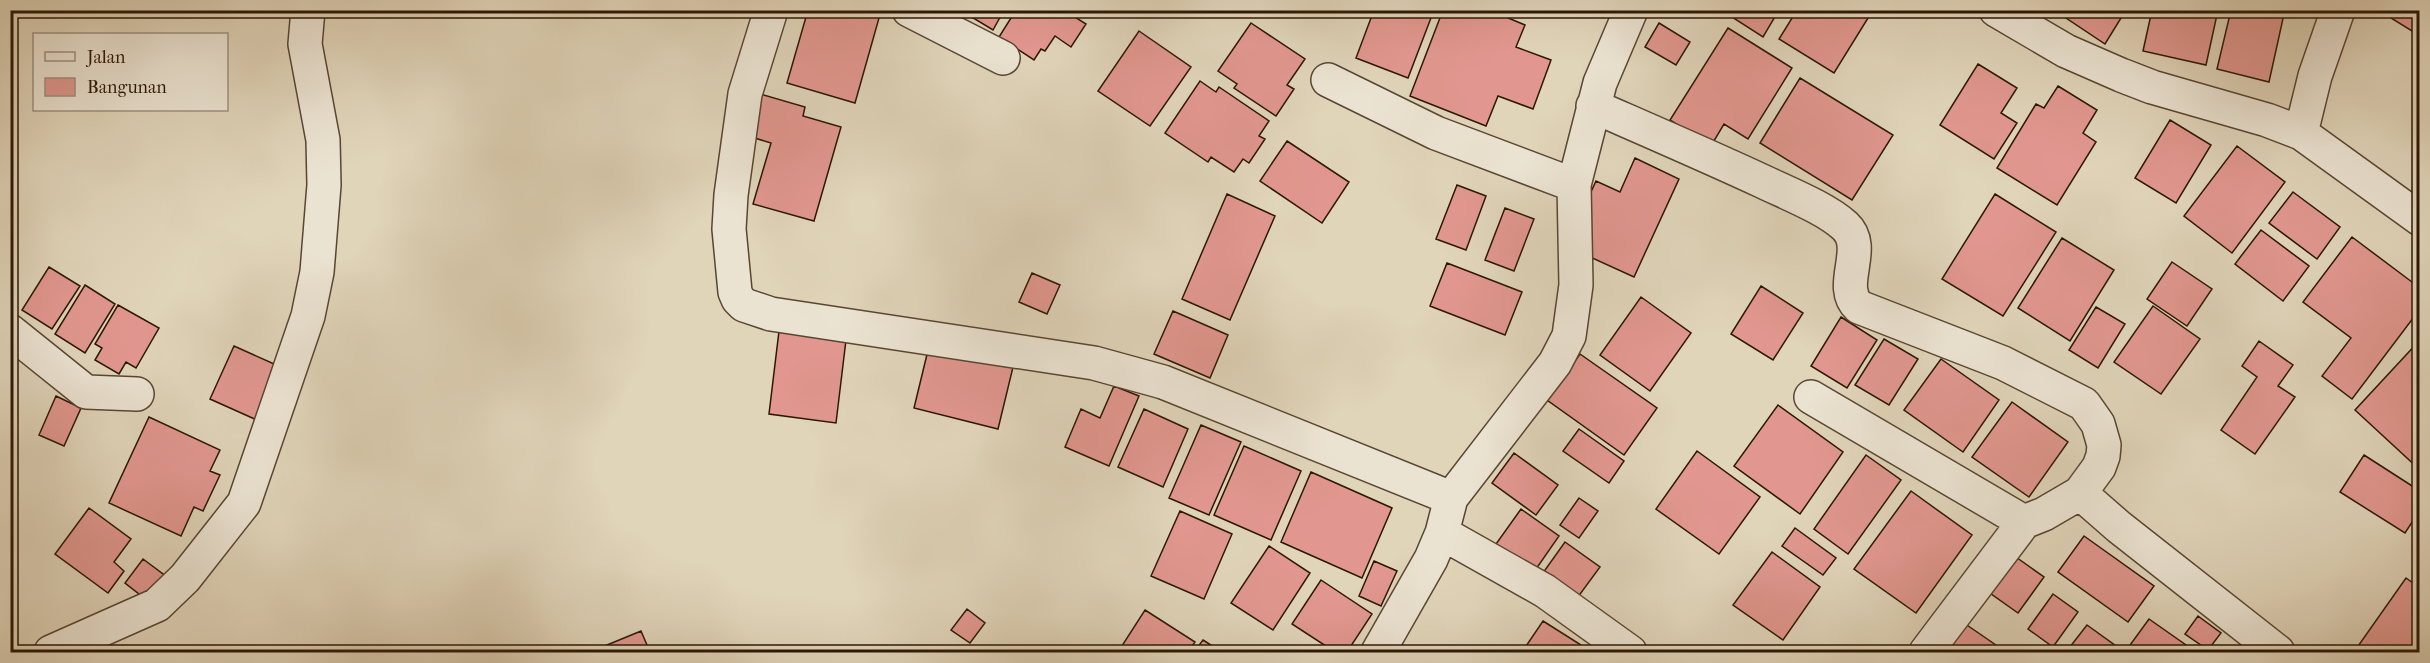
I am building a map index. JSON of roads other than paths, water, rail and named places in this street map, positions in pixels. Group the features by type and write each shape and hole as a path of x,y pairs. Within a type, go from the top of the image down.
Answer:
{"street":[{"path":"51,652 157,605 185,578 244,503 308,316 317,272 324,184 323,140 305,44 308,10"},
{"path":"771,10 745,94 731,195 729,229 735,292 744,305 771,314 1094,363 1163,382 1451,498"},
{"path":"909,10 1003,58"},
{"path":"1378,652 1431,559 1442,533 1451,498 1555,363 1569,336 1576,285 1574,185 1600,84 1631,10"},
{"path":"1996,10 2066,51 2121,75 2152,87 2267,120 2301,133 2420,219"},
{"path":"2301,133 2315,76 2338,10"},
{"path":"1328,80 1437,133 1574,185"},
{"path":"1593,106 1790,194 1845,226 1853,240 1854,248 1850,293 1859,307 2003,363 2084,404 2098,424 2104,445 2103,456 2099,467 2080,493 2044,514 2024,522 1926,652"},
{"path":"10,331 86,392 137,394"},
{"path":"1811,396 2024,522"},
{"path":"2080,493 2119,527 2278,652"},
{"path":"1442,533 1545,591 1630,652"}]}
